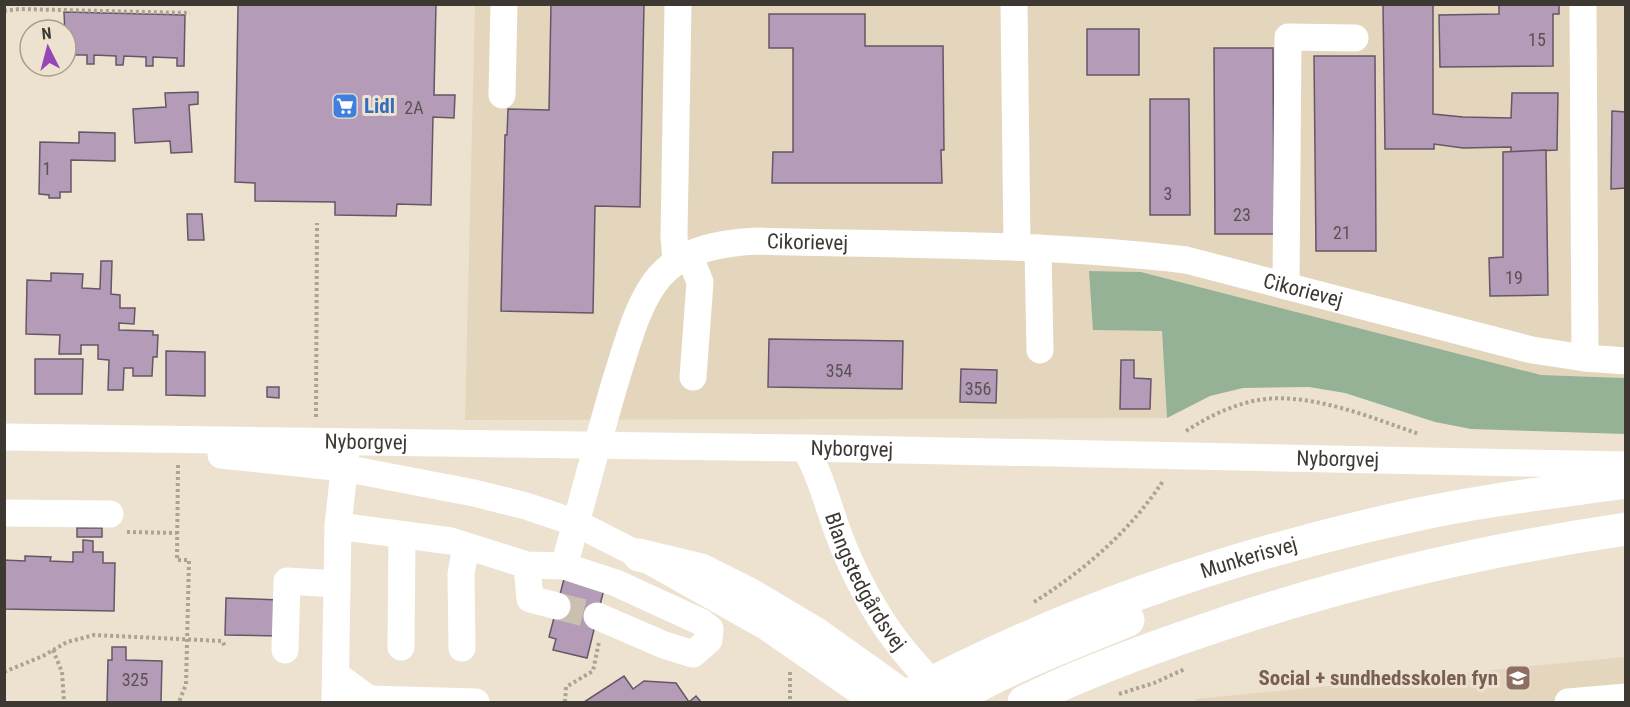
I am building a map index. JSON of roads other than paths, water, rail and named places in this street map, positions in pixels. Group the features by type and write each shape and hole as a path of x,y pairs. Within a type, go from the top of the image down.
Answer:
{"main road":[{"name":"Munkerisvej","path":"918,699 1019,640 1121,598 1206,568 1314,539 1438,511 1516,497 1626,482"},
{"path":"1024,702 1136,654 1330,590 1451,560 1575,536 1626,529"},
{"path":"639,555 701,570 748,594 918,699"}],"street":[{"path":"502,95 504,4"},
{"path":"678,4 674,236 683,259 700,282 693,377"},
{"path":"1014,4 1028,248 1040,350"},
{"path":"1583,4 1585,358"},
{"path":"1286,286 1288,37 1355,38"},
{"name":"Cikorievej","path":"564,567 630,335 647,296 660,276 683,259 700,249 725,243 757,241 1028,248 1186,260 1532,350 1626,361"},
{"name":"Nyborgvej","path":"4,437 805,448 1626,465"},
{"name":"Nyborgvej","path":"76,439 344,468 474,493 526,506 576,523 639,555"},
{"path":"344,468 348,441"},
{"name":"Blangstedgårdsvej","path":"805,448 816,467 834,524 860,584 888,630 916,665 918,699"},
{"name":"Nyborgvej","path":"335,702 338,526 344,468"},
{"path":"4,513 110,514"},
{"path":"338,526 451,542 527,565 564,567 616,583 701,622 710,629 709,640 693,654 664,645 601,617"},
{"path":"402,535 402,646"},
{"path":"462,648 461,574 466,546"},
{"path":"527,565 530,599 557,606"},
{"path":"285,650 287,581 337,584"},
{"path":"336,675 369,699 476,702"},
{"path":"1569,702 1608,700"}],"tunnel":[{"path":"557,606 597,616"}],"place":[{"name":"Lidl","path":"345,106"},
{"name":"Social + sundhedsskolen fyn","path":"1518,678"}]}
